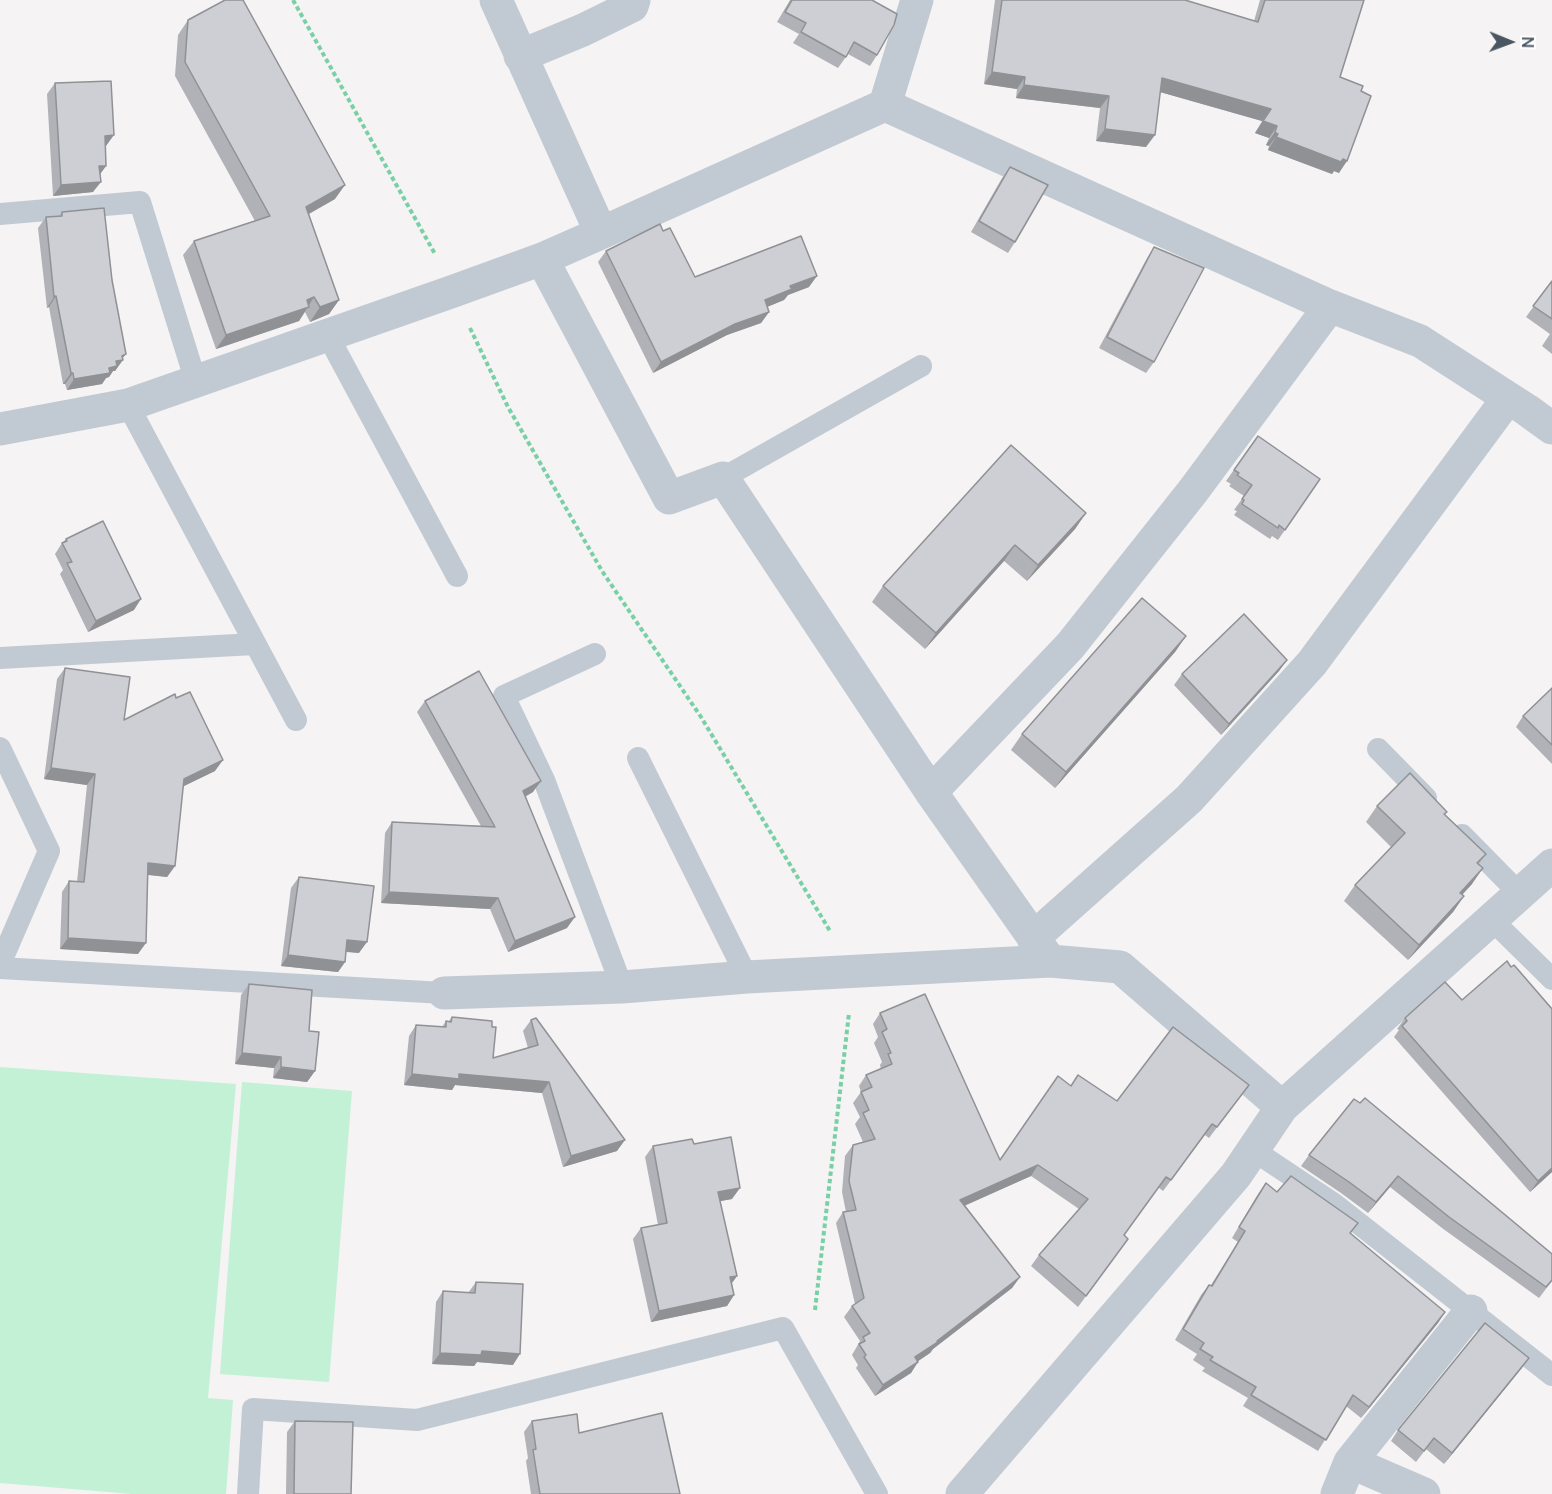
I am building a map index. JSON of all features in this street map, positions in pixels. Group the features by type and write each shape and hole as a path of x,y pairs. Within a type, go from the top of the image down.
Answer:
{"street":[{"path":"496,0 601,233"},
{"path":"520,56 632,6 634,0"},
{"path":"885,105 917,0"},
{"path":"0,429 128,405 542,259 885,105 1330,306 1420,341 1552,428"},
{"path":"542,259 669,498 723,478 932,792 1042,949"},
{"path":"932,792 1070,646 1193,491 1330,306"},
{"path":"1042,949 1189,799 1312,663 1508,398"},
{"path":"962,1494 1236,1175 1282,1107 1552,866"},
{"path":"444,993 622,987 854,971 1042,949 1120,967 1282,1107"},
{"path":"1337,1494 1350,1462 1471,1311"},
{"path":"1350,1462 1424,1494"}],"lane":[{"path":"0,214 140,202 196,382"},
{"path":"328,336 458,576"},
{"path":"723,478 921,366"},
{"path":"128,405 296,720"},
{"path":"0,658 254,644"},
{"path":"595,654 504,696 544,780 622,987"},
{"path":"0,748 50,851 0,966 444,993"},
{"path":"1378,749 1520,894"},
{"path":"638,758 747,977"},
{"path":"1491,919 1552,979"},
{"path":"1253,1150 1334,1204 1552,1375"},
{"path":"248,1494 253,1409 417,1420 783,1328 877,1494"}],"path":[{"path":"293,0 439,262 451,292 464,314 508,407 602,571 701,717 854,971 808,1373"}],"green space":[{"path":"0,1067 236,1084 208,1398 233,1400 226,1494 132,1494 0,1483"},
{"path":"242,1082 352,1091 329,1382 220,1374"}],"building":[{"path":"225,0 243,0 345,185 306,207 339,300 320,307 314,297 307,300 309,307 226,335 194,241 270,216 185,62 188,20"},
{"path":"792,0 872,0 897,14 894,25 877,55 854,42 846,57 801,32 806,23 785,12"},
{"path":"1002,0 1185,0 1258,22 1265,0 1364,0 1340,77 1363,86 1361,91 1371,96 1347,161 1343,159 1341,162 1276,137 1277,126 1263,121 1271,109 1162,78 1155,135 1105,129 1109,96 1024,85 1025,77 992,72"},
{"path":"111,81 114,135 105,136 106,166 99,166 101,182 61,185 55,83"},
{"path":"1010,167 1048,185 1015,242 979,221"},
{"path":"104,208 112,280 126,354 122,356 123,360 116,361 117,366 109,368 110,373 74,379 56,296 54,297 46,217 62,216 62,212"},
{"path":"660,224 663,231 670,228 695,277 801,236 817,276 790,286 792,289 765,300 769,312 735,324 661,362 606,251"},
{"path":"1154,247 1204,268 1154,362 1107,337"},
{"path":"1552,281 1552,319 1533,306"},
{"path":"1258,436 1320,479 1285,530 1279,525 1278,528 1242,504 1244,500 1242,499 1252,485 1237,475 1239,473 1234,470"},
{"path":"1011,445 1086,513 1038,565 1015,545 936,633 883,586"},
{"path":"103,521 141,599 96,621 67,563 72,562 62,543"},
{"path":"1142,598 1186,636 1066,772 1022,734"},
{"path":"1244,614 1287,660 1229,724 1182,674"},
{"path":"65,668 130,677 124,720 175,694 176,698 190,692 223,760 184,779 175,866 148,863 146,943 68,938 69,881 84,882 95,774 51,768"},
{"path":"479,671 541,781 523,791 575,917 515,941 498,898 389,892 392,822 495,827 425,701"},
{"path":"1552,688 1552,745 1523,716"},
{"path":"1410,773 1447,812 1444,814 1486,854 1477,863 1483,868 1460,893 1464,896 1419,945 1355,885 1405,833 1377,806"},
{"path":"299,877 374,886 367,942 347,940 345,962 288,955"},
{"path":"1507,961 1511,967 1514,965 1552,1009 1552,1168 1538,1181 1402,1026 1407,1021 1405,1018 1445,982 1462,1000"},
{"path":"249,984 312,990 309,1031 319,1032 315,1071 281,1067 281,1057 242,1053"},
{"path":"925,994 1000,1160 1058,1076 1071,1086 1078,1075 1117,1101 1173,1027 1249,1085 1217,1127 1212,1124 1171,1180 1166,1177 1124,1235 1128,1239 1086,1296 1039,1255 1088,1199 1038,1165 960,1200 1020,1277 938,1342 915,1357 918,1362 883,1385 864,1357 866,1355 859,1344 865,1341 863,1337 870,1333 852,1306 864,1298 843,1212 856,1210 849,1181 853,1145 875,1139 863,1113 869,1110 861,1092 872,1087 866,1075 892,1064 888,1054 891,1053 882,1032 887,1029 880,1013"},
{"path":"452,1017 492,1021 492,1027 496,1027 493,1058 538,1045 531,1020 536,1018 625,1140 571,1156 549,1082 459,1074 459,1079 412,1074 416,1025 446,1027 446,1021 451,1022"},
{"path":"1365,1098 1552,1254 1552,1280 1546,1287 1449,1217 1398,1176 1376,1202 1309,1155 1354,1099 1360,1103"},
{"path":"731,1137 740,1188 718,1192 737,1276 730,1277 734,1295 659,1311 641,1228 667,1223 653,1146 692,1139 694,1144"},
{"path":"1291,1176 1358,1223 1350,1233 1445,1312 1369,1407 1353,1395 1326,1440 1251,1395 1256,1387 1210,1360 1213,1357 1200,1349 1204,1343 1183,1329 1245,1231 1239,1227 1266,1183 1277,1192"},
{"path":"476,1282 523,1284 520,1354 482,1351 481,1355 440,1353 443,1291 475,1293"},
{"path":"1485,1323 1529,1358 1452,1453 1434,1438 1424,1451 1398,1430"},
{"path":"662,1413 680,1494 540,1494 533,1450 536,1449 532,1421 577,1414 579,1433"},
{"path":"295,1421 353,1422 351,1494 294,1494"}]}
